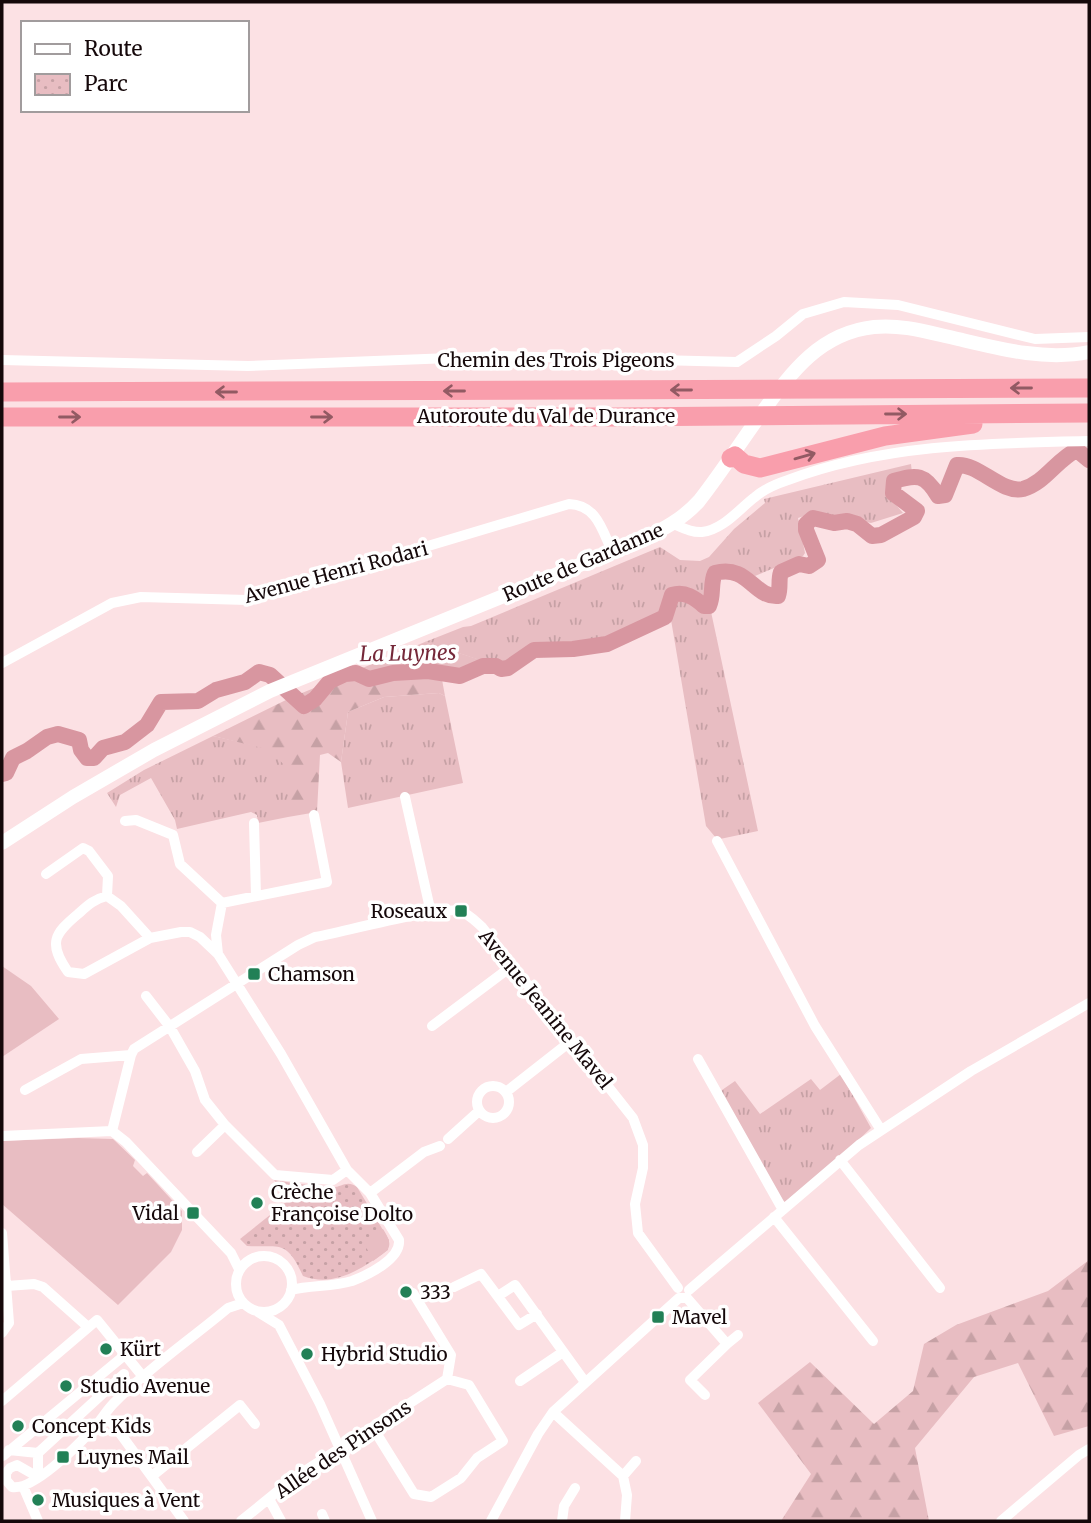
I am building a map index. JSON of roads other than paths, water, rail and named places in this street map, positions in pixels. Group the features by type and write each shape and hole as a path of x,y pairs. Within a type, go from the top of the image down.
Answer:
{"highway":[{"name":"Autoroute du Val de Durance","path":"2,392 1089,388"},
{"name":"Autoroute du Val de Durance","path":"2,417 1089,413"},
{"path":"737,453 744,464 760,468 885,436 930,429 1089,419"}],"main road":[{"name":"Route de Gardanne","path":"2,845 92,785 270,691 641,540 671,523 692,509 737,453 801,362 835,338 855,331 896,327 1031,354 1063,355 1089,352"}],"street":[{"name":"Chemin des Trois Pigeons","path":"2,360 248,366 501,356 737,362 803,314 844,302 898,304 1035,339 1089,337"},
{"path":"671,523 696,531 712,529 722,525 766,489 827,468 888,454 1006,443 1089,441"},
{"name":"Avenue Henri Rodari","path":"2,663 112,603 141,597 247,600 569,504 584,506 595,514 612,551"},
{"path":"405,797 430,913"},
{"path":"222,902 327,882 314,815"},
{"path":"125,821 136,820 173,835 180,864 222,902"},
{"path":"254,823 256,896"},
{"path":"717,841 815,1026 881,1130"},
{"path":"46,874 83,848 89,851 108,876 107,896"},
{"path":"150,938 121,906 107,896 97,898 59,930 56,941 68,972 84,974 150,938 190,932 200,937 218,954 239,985 347,1171 370,1193 399,1240 397,1253 391,1259 353,1280 291,1290"},
{"path":"218,954 216,935 222,902"},
{"name":"Avenue Jeanine Mavel","path":"131,1055 142,1043 315,937 450,910 469,915 482,927 633,1118 643,1145 643,1168 635,1204 638,1233 683,1293 727,1344"},
{"path":"432,1027 512,966"},
{"path":"146,996 170,1027 195,1071 205,1100 225,1125 275,1175 334,1180 347,1171"},
{"path":"491,1521 538,1434 553,1412 683,1293 840,1160 881,1130 971,1071 1089,1003"},
{"path":"506,1092 572,1041"},
{"path":"25,1090 81,1059 131,1055 112,1131"},
{"path":"698,1059 778,1213 873,1341"},
{"path":"494,1085 506,1092 509,1106 502,1116 489,1118 479,1111 477,1099 483,1089 494,1085"},
{"path":"370,1193 424,1152 444,1143 479,1111"},
{"path":"197,1152 225,1125"},
{"path":"2,1136 112,1131 126,1142 231,1253 239,1269"},
{"path":"840,1160 940,1288"},
{"path":"2,1233 9,1323 2,1333"},
{"path":"231,1253 265,1255 283,1263 291,1276 291,1290 281,1306 279,1325"},
{"path":"228,1308 239,1269 255,1256"},
{"path":"454,1287 481,1274 519,1325 537,1314"},
{"path":"291,1276 310,1285"},
{"path":"7,1286 34,1284 43,1287 88,1327"},
{"path":"498,1296 515,1285 585,1382"},
{"path":"235,1287 243,1303 279,1325 320,1404 372,1521"},
{"path":"373,1429 414,1494 431,1497 461,1478 477,1458 503,1441 468,1385 447,1379 451,1355 413,1293"},
{"path":"14,1478 34,1481 94,1429 114,1402 228,1308 243,1303"},
{"path":"258,1312 274,1310 281,1306"},
{"path":"2,1384 6,1397 97,1320 144,1378"},
{"path":"705,1395 690,1380 738,1335"},
{"path":"520,1381 564,1352"},
{"path":"4,1453 126,1354"},
{"path":"4,1453 38,1453 124,1374"},
{"name":"Allée des Pinsons","path":"241,1521 294,1478 447,1379"},
{"path":"152,1476 240,1405 255,1424"},
{"path":"553,1412 623,1476 626,1495 625,1521"},
{"path":"104,1416 114,1425 184,1521"},
{"path":"1000,1521 1089,1449"},
{"path":"4,1453 14,1478 38,1521"},
{"path":"38,1453 38,1477"},
{"path":"623,1476 635,1461"},
{"path":"562,1521 564,1506 575,1488"},
{"path":"269,1499 281,1521"}],"waterway":[{"name":"La Luynes","path":"2,774 6,773 13,758 47,737 58,734 79,740 81,750 87,758 94,758 103,748 125,742 147,725 161,702 198,701 216,690 245,682 259,672 270,675 304,706 315,699 330,681 345,674 356,673 369,679 393,673 428,671 460,676 483,666 508,668 534,650 573,649 607,644 665,617 672,595 685,595 709,606 715,573 735,573 763,592 778,596 781,572 799,564 809,566 818,560 806,530 806,524 813,518 834,523 847,521 857,524 872,536 881,535 914,517 917,511 893,493 894,481 909,477 920,478 929,483 938,496 945,495 957,465 973,469 1007,487 1023,489 1038,482 1077,450 1089,460"}],"place":[{"name":"Roseaux","path":"461,911"},
{"name":"Chamson","path":"254,974"},
{"name":"Crèche Françoise Dolto","path":"257,1203"},
{"name":"Vidal","path":"193,1213"},
{"name":"333","path":"406,1292"},
{"name":"Mavel","path":"658,1317"},
{"name":"Kürt","path":"106,1349"},
{"name":"Hybrid Studio","path":"307,1354"},
{"name":"Studio Avenue","path":"66,1386"},
{"name":"Concept Kids","path":"18,1426"},
{"name":"Luynes Mail","path":"63,1457"},
{"name":"Musiques à Vent","path":"38,1500"}]}
